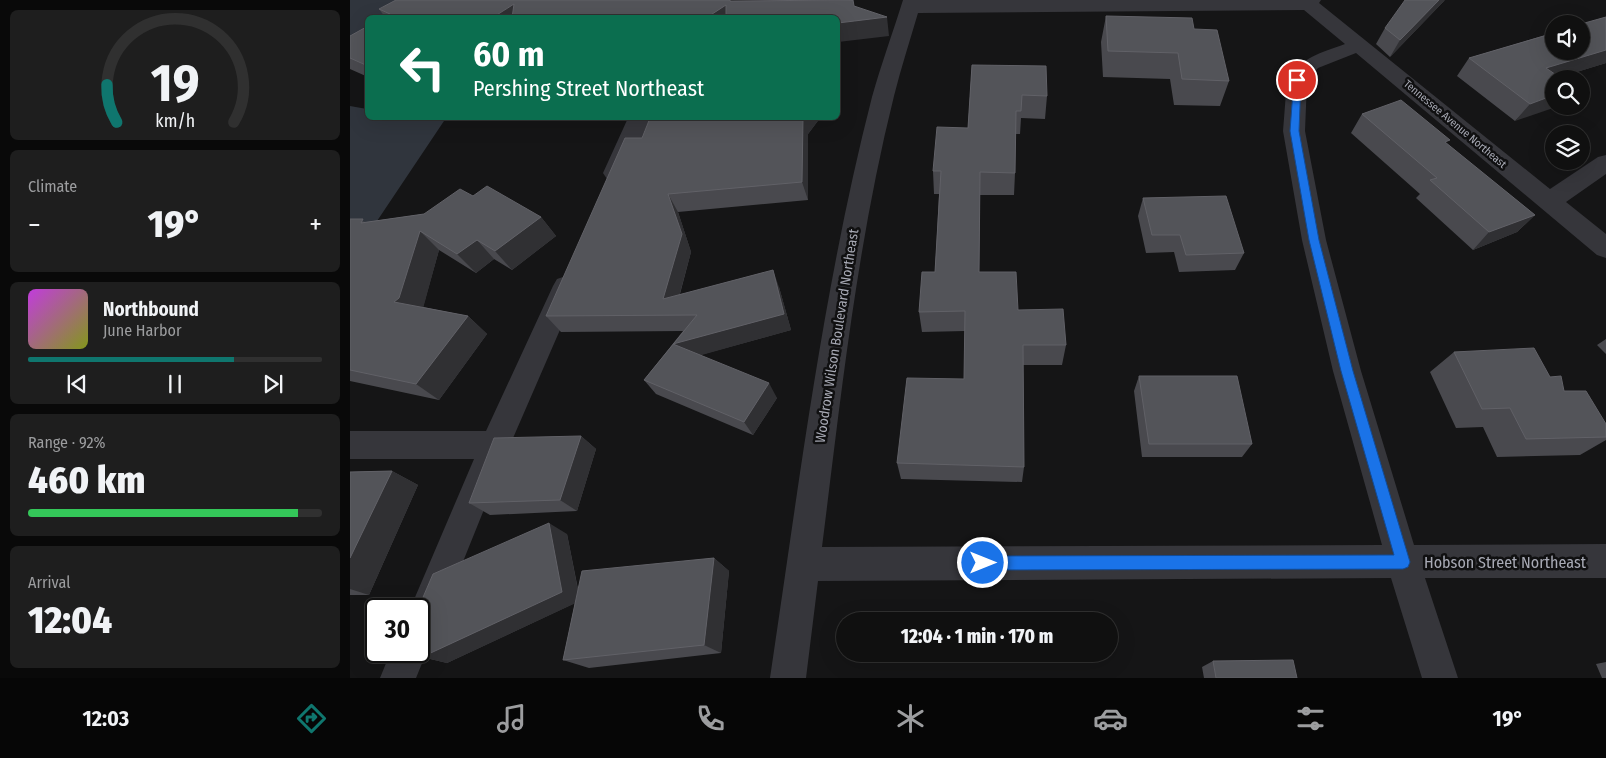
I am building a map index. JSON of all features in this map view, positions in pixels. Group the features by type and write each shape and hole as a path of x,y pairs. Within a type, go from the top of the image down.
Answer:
{"street":[{"path":"911,4 1308,1"},
{"name":"Tennessee Avenue Northeast","path":"1308,1 1606,248"},
{"name":"Woodrow Wilson Boulevard Northeast","path":"788,678 831,360 858,208 884,96 911,4"},
{"path":"1359,45 1311,64 1297,80 1294,131 1314,240 1347,371 1403,562 1440,678"},
{"path":"603,200 638,120"},
{"path":"1549,201 1606,163"},
{"path":"430,602 495,445 575,263"},
{"path":"350,445 495,445"},
{"name":"Hobson Street Northeast","path":"804,564 1606,561"},
{"path":"398,678 405,663"}],"shaded area":[{"path":"350,0 410,0 395,15 365,15 365,45 350,61"},
{"path":"350,106 365,109 365,120 445,120 373,227 350,227"}],"building":[{"path":"396,0 853,0 854,6 887,17 840,23 840,15 726,15 726,5 711,15 512,15 514,4 497,15 388,15 390,14 379,9"},
{"path":"1405,0 1439,0 1400,40 1385,28"},
{"path":"1106,16 1192,18 1194,29 1217,30 1229,81 1182,79 1178,53 1108,51"},
{"path":"1606,17 1606,50 1590,55 1590,21"},
{"path":"365,28 365,65 350,58 350,36"},
{"path":"1545,36 1545,60 1573,60 1546,68 1549,70 1545,70 1545,98 1530,104 1469,58"},
{"path":"972,65 1046,66 1047,96 1022,95 1021,111 1016,111 1015,173 980,172 979,272 1016,272 1018,310 1063,309 1066,345 1023,345 1024,467 897,463 907,378 964,379 965,311 919,312 922,272 935,272 941,171 933,171 937,127 968,128"},
{"path":"1401,100 1450,140 1445,142 1535,215 1489,232 1430,180 1437,178 1362,114"},
{"path":"649,120 803,120 802,182 668,194 682,234 663,299 773,270 784,314 673,344 697,315 546,316 625,138 642,138"},
{"path":"487,186 541,217 495,251 477,240 457,254 420,231 399,298 394,302 468,316 416,384 350,370 350,219 363,219 361,223 424,214 460,189 473,196"},
{"path":"1226,196 1244,253 1186,255 1180,235 1152,235 1143,198"},
{"path":"673,344 769,383 744,422 644,380"},
{"path":"1534,348 1550,377 1561,376 1564,391 1586,391 1606,424 1606,437 1526,439 1510,408 1482,409 1454,352"},
{"path":"1139,376 1237,376 1252,444 1149,444"},
{"path":"581,436 560,500 469,503 494,438"},
{"path":"392,471 350,558 350,472"},
{"path":"549,523 562,592 430,653 430,598 423,598 433,574"},
{"path":"714,558 704,645 563,660 582,571"},
{"path":"1293,660 1297,678 1216,678 1213,661"}],"route":[{"path":"983,563 1403,562 1347,371 1314,240 1294,131 1297,80"}]}
